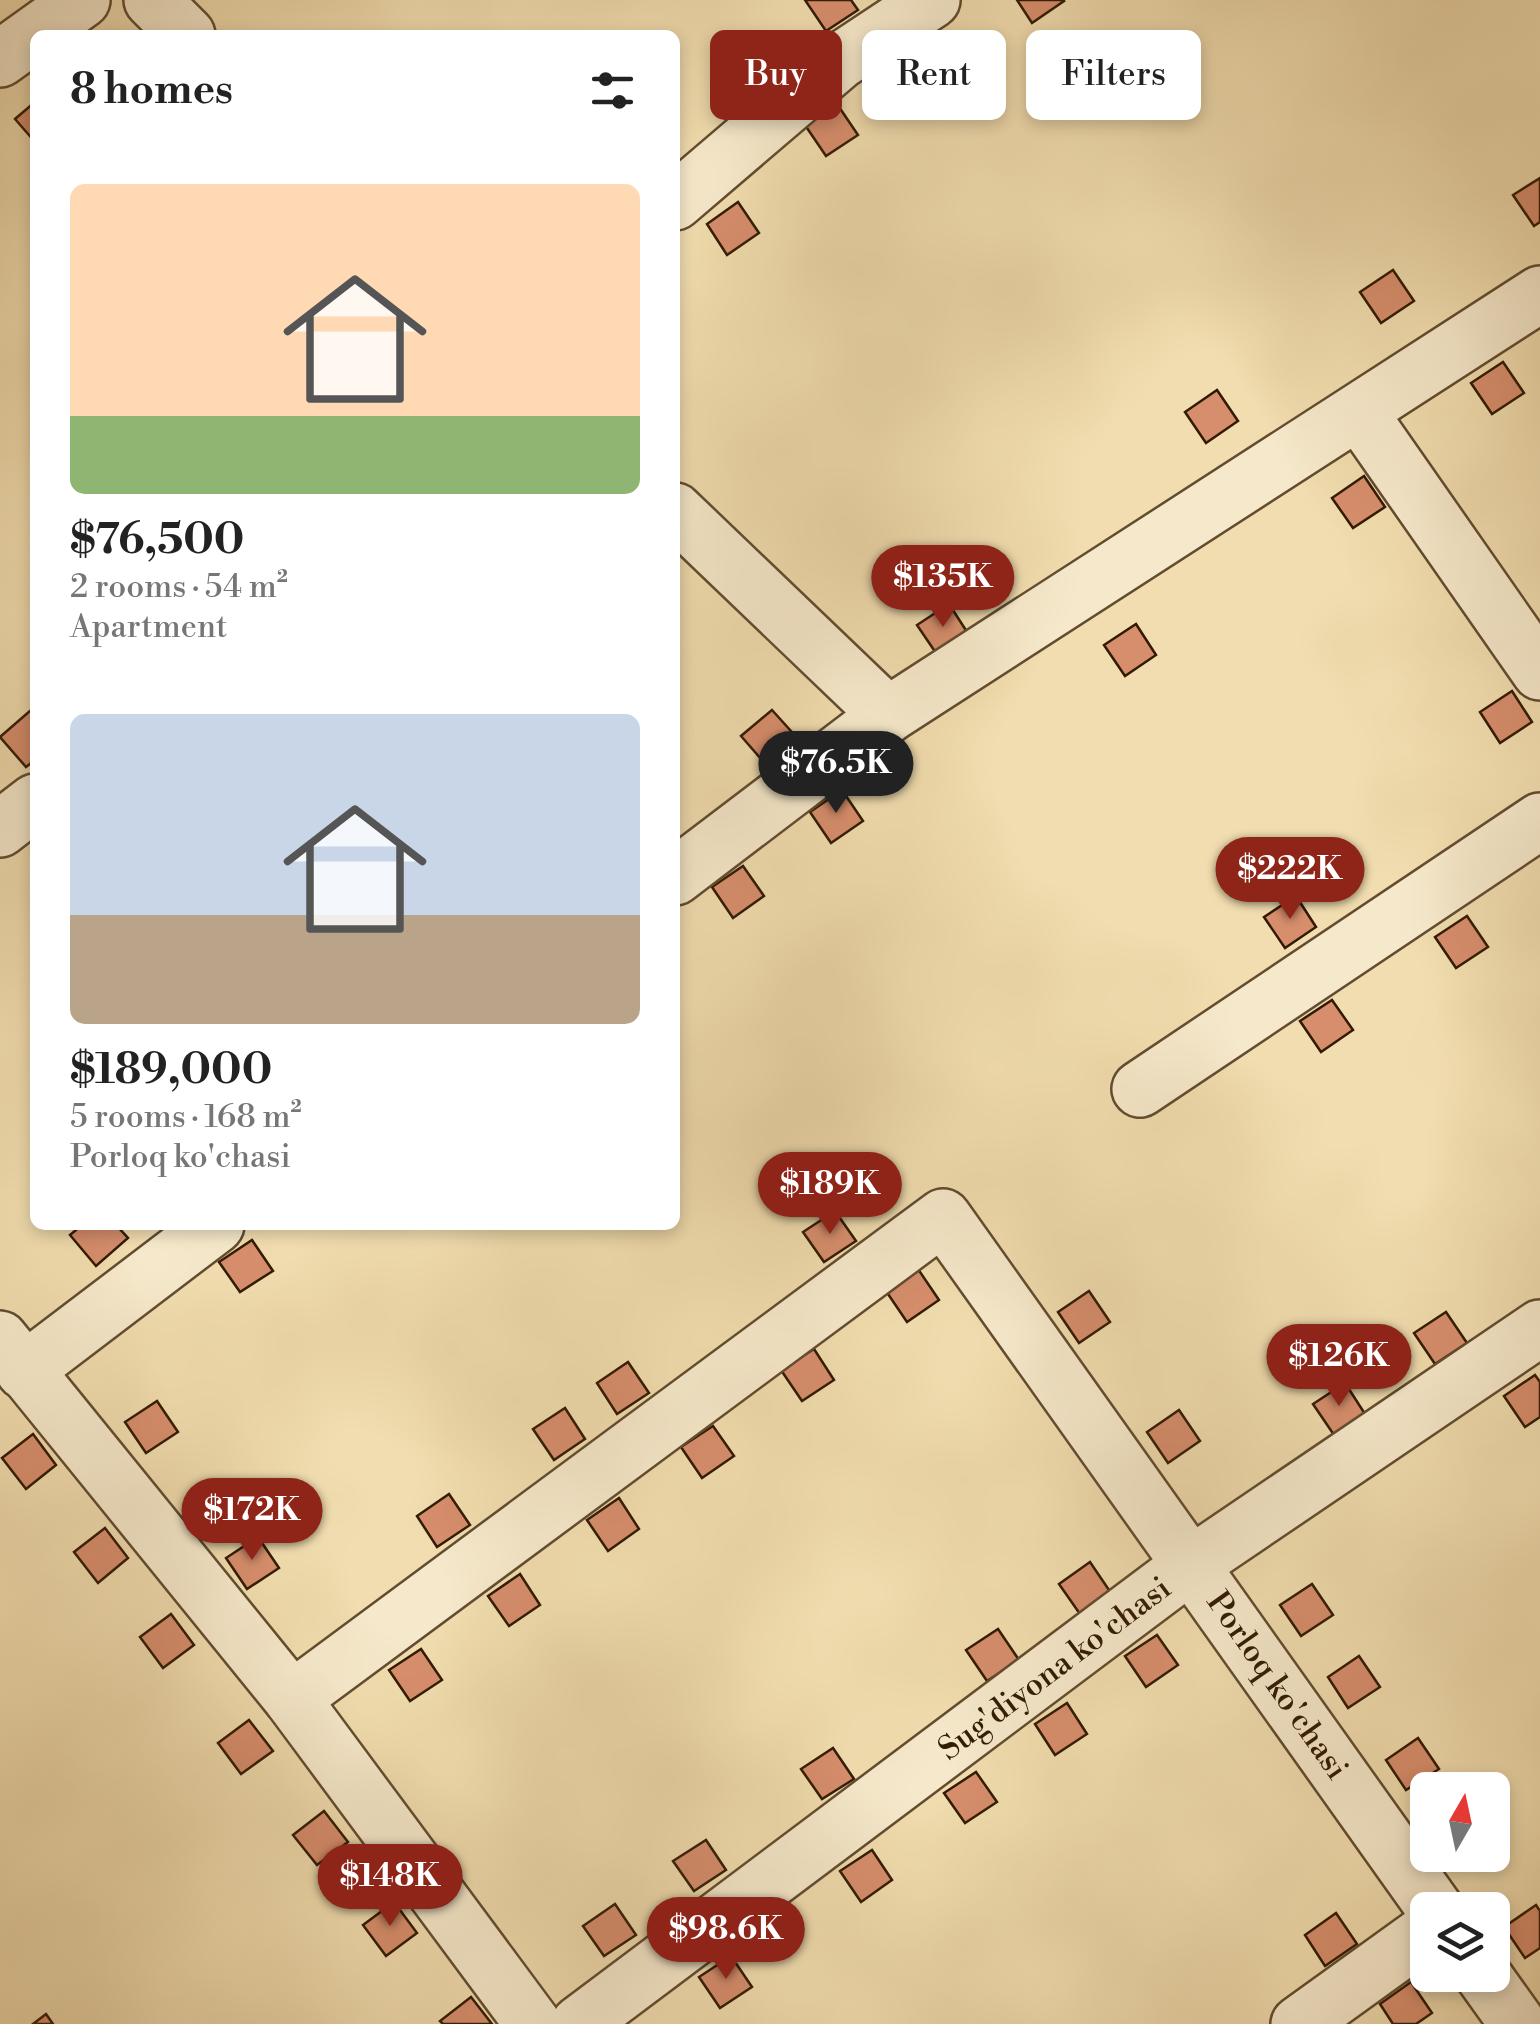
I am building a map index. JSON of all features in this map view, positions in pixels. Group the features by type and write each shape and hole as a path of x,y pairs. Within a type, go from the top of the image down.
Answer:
{"street":[{"path":"40,30 82,0"},
{"path":"152,0 182,30"},
{"path":"680,198 840,61 932,0"},
{"path":"0,59 30,37"},
{"path":"680,872 888,715 1360,414 1540,294"},
{"path":"1360,414 1540,672"},
{"path":"680,516 888,715"},
{"path":"0,829 30,806"},
{"path":"1140,1090 1540,821"},
{"name":"Porloq ko'chasi","path":"292,1699 943,1217 1423,1892"},
{"path":"208,1230 12,1355 292,1699 533,2024"},
{"name":"Sug'diyona ko'chasi","path":"578,2024 1192,1564 1540,1328"},
{"path":"1299,2024 1410,1944"},
{"path":"1495,1992 1518,2024"}],"building":[{"path":"805,0 851,0 858,10 825,30"},
{"path":"1017,0 1063,0 1064,1 1032,23"},
{"path":"30,106 30,136 15,119"},
{"path":"842,111 858,135 826,156 805,125 813,120 842,120"},
{"path":"1540,178 1540,222 1534,226 1513,195"},
{"path":"738,202 759,233 727,255 707,224"},
{"path":"1393,270 1414,301 1381,323 1360,292"},
{"path":"1503,362 1524,393 1492,414 1471,383"},
{"path":"1217,390 1238,421 1206,443 1185,412"},
{"path":"1364,476 1385,507 1353,528 1332,498"},
{"path":"949,604 969,635 938,656 917,625"},
{"path":"1136,624 1156,655 1125,676 1104,645"},
{"path":"1512,691 1532,722 1500,743 1480,712"},
{"path":"772,710 799,740 768,767 741,736"},
{"path":"30,711 30,764 26,767 0,737"},
{"path":"842,790 863,821 831,843 810,812"},
{"path":"743,866 764,896 733,918 712,887"},
{"path":"1296,896 1316,927 1285,948 1264,917"},
{"path":"1467,916 1488,947 1456,968 1435,937"},
{"path":"1332,1000 1353,1030 1321,1052 1300,1021"},
{"path":"835,1211 856,1241 824,1262 803,1232"},
{"path":"76,1230 121,1230 128,1238 96,1266 70,1235"},
{"path":"252,1240 273,1271 240,1292 219,1262"},
{"path":"918,1269 939,1300 907,1322 886,1291"},
{"path":"1089,1291 1110,1322 1079,1343 1058,1312"},
{"path":"1446,1312 1467,1343 1435,1364 1414,1333"},
{"path":"814,1349 834,1380 802,1401 781,1370"},
{"path":"628,1362 649,1393 617,1414 597,1383"},
{"path":"1535,1375 1540,1382 1540,1417 1525,1427 1504,1396"},
{"path":"1345,1383 1365,1414 1334,1435 1313,1404"},
{"path":"157,1401 178,1432 146,1453 125,1422"},
{"path":"565,1408 585,1439 554,1460 533,1429"},
{"path":"1179,1410 1200,1441 1168,1463 1147,1432"},
{"path":"713,1426 734,1456 702,1478 681,1447"},
{"path":"33,1434 56,1465 26,1489 2,1458"},
{"path":"449,1494 470,1525 437,1547 417,1516"},
{"path":"619,1498 639,1529 608,1551 587,1520"},
{"path":"105,1528 128,1558 98,1583 74,1552"},
{"path":"258,1537 279,1568 247,1589 226,1558"},
{"path":"1090,1562 1111,1593 1080,1614 1059,1584"},
{"path":"520,1574 540,1605 509,1626 488,1596"},
{"path":"1312,1584 1333,1615 1301,1636 1280,1605"},
{"path":"171,1614 194,1645 163,1668 140,1637"},
{"path":"998,1629 1019,1660 987,1681 966,1650"},
{"path":"1157,1635 1178,1665 1146,1687 1125,1656"},
{"path":"421,1649 442,1680 410,1701 389,1670"},
{"path":"1359,1656 1380,1687 1348,1708 1328,1677"},
{"path":"1067,1703 1087,1734 1055,1755 1035,1724"},
{"path":"249,1720 273,1751 241,1774 218,1743"},
{"path":"1418,1738 1439,1769 1410,1772 1410,1787 1406,1790 1386,1760"},
{"path":"833,1748 854,1779 822,1799 801,1769"},
{"path":"976,1772 997,1802 965,1823 944,1793"},
{"path":"324,1811 348,1842 317,1865 293,1835"},
{"path":"706,1840 726,1870 694,1891 673,1861"},
{"path":"872,1850 892,1880 861,1902 840,1871"},
{"path":"394,1902 417,1933 386,1956 363,1925"},
{"path":"615,1904 636,1935 604,1956 583,1926"},
{"path":"1536,1905 1540,1911 1540,1948 1525,1958 1510,1936 1510,1923"},
{"path":"1336,1913 1357,1944 1325,1966 1305,1935"},
{"path":"731,1956 752,1987 720,2008 699,1977"},
{"path":"1410,1983 1410,1992 1418,1992 1432,2013 1416,2024 1393,2024 1380,2004"},
{"path":"471,1997 492,2024 440,2021"},
{"path":"46,2014 53,2024 33,2024"}]}
